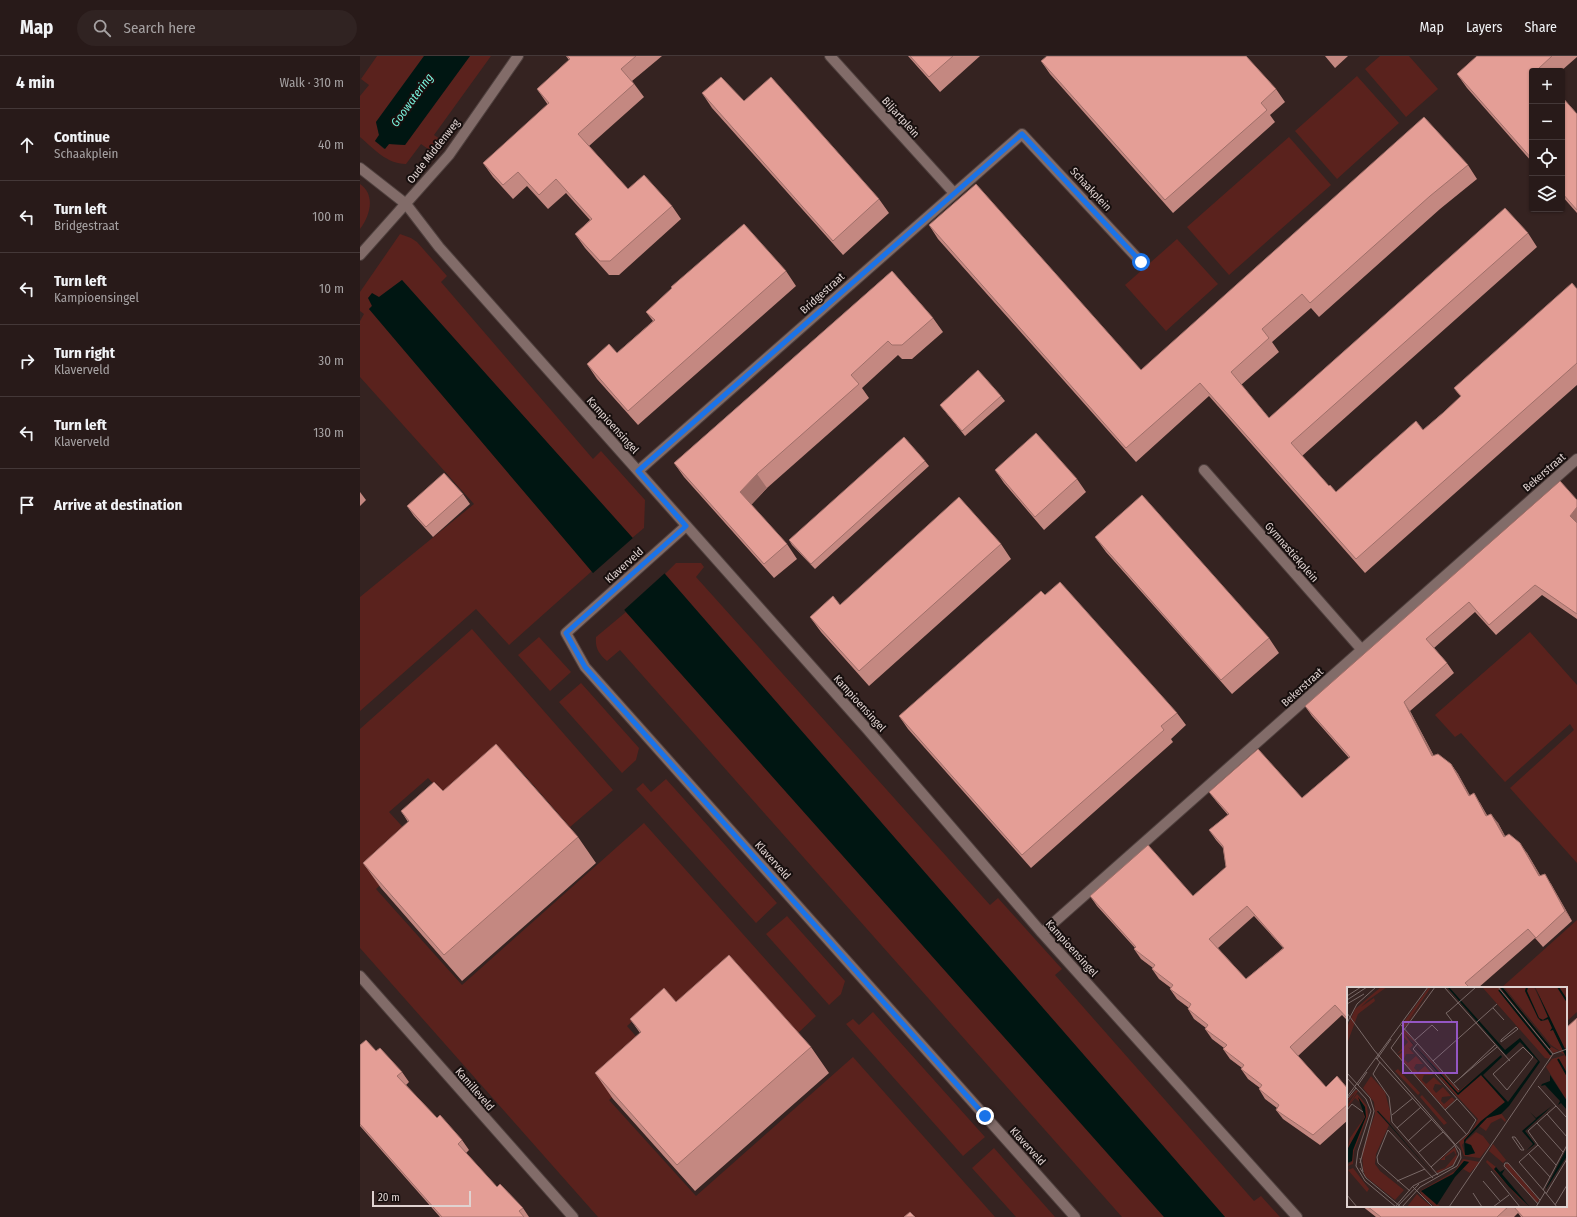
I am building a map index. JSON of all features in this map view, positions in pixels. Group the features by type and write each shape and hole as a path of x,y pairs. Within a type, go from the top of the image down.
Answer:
{"street":[{"name":"Oude Middenweg","path":"360,255 448,155 518,56"},
{"name":"Biljartplein","path":"830,56 954,193"},
{"name":"Bridgestraat","path":"638,471 1022,134"},
{"name":"Schaakplein","path":"1022,134 1141,262"},
{"name":"Kampioensingel","path":"360,168 406,204 439,247 867,729 1042,933 1297,1217"},
{"name":"Bekerstraat","path":"1042,933 1577,459"},
{"name":"Gymnastiekplein","path":"1204,470 1362,650"},
{"name":"Klaverveld","path":"686,526 566,633 585,667 1075,1217"},
{"name":"Kamilleveld","path":"360,976 573,1217"}],"shaded area":[{"path":"377,56 424,56 376,122 379,135 375,141 384,149 389,144 405,145 470,56 491,56 434,135 440,139 431,151 421,144 406,164 387,159 360,137 360,96 369,85 361,79"},
{"path":"1380,56 1409,56 1438,89 1406,117 1365,69"},
{"path":"1357,76 1399,123 1337,179 1295,131"},
{"path":"1289,137 1331,185 1229,275 1187,227"},
{"path":"360,184 368,194 370,206 364,224 360,229"},
{"path":"400,234 417,242 447,276 441,282 593,459 601,451 645,500 644,528 632,538 402,280 379,297 369,309 592,571 509,645 476,609 360,711 360,597 474,504 360,377 360,321 364,314 360,311 360,292"},
{"path":"1177,239 1218,284 1166,331 1125,285"},
{"path":"676,563 701,563 704,567 696,577 990,905 998,898 1062,969 1055,975 1254,1201 1261,1196 1280,1217 1225,1217 665,574"},
{"path":"626,612 1164,1217 1122,1217 620,650 607,661 602,656 597,648 596,637"},
{"path":"472,629 613,790 570,827 515,764 460,812 428,778 389,812 421,847 376,889 462,985 644,823 816,1016 797,1034 694,1024 666,991 627,1026 655,1058 609,1100 696,1196 853,1057 995,1217 598,1217 360,948 360,729"},
{"path":"1530,632 1577,685 1577,863 1510,788 1574,730 1570,724 1505,782 1461,733 1455,737 1435,715"},
{"path":"539,637 571,672 550,691 518,655"},
{"path":"581,683 639,748 636,760 622,773 559,702"},
{"path":"666,779 777,903 756,923 636,789 643,783 651,792"},
{"path":"787,916 845,981 841,994 829,1005 766,934"},
{"path":"1577,920 1577,1012 1567,1021 1567,987 1502,987"},
{"path":"873,1012 985,1137 963,1156 846,1024 853,1019 859,1025"},
{"path":"994,1148 1055,1217 1016,1217 972,1168"}],"water":[{"name":"Goowatering","path":"424,56 470,56 405,145 389,144 385,149 375,141 379,135 376,122"},
{"path":"402,280 665,574 1225,1217 1164,1217 626,612 369,309 372,306 368,298 372,293 379,297"}],"pier":[{"path":"634,537 666,572 623,611 592,574"}],"building":[{"path":"567,56 636,56 621,69 634,84 578,134 628,189 644,175 672,206 610,261 600,261 575,234 592,219 556,179 539,195 518,172 503,185 483,163 549,103 537,89 570,59"},
{"path":"910,56 953,56 929,77"},
{"path":"1047,56 1246,56 1276,89 1261,103 1267,110 1165,200 1041,61"},
{"path":"1477,56 1552,56 1539,68 1529,68 1529,156 1457,74"},
{"path":"721,77 744,101 771,77 879,199 833,241 702,93"},
{"path":"1565,100 1577,114 1577,210 1565,196"},
{"path":"1424,117 1468,165 1430,196 1310,303 1302,294 1262,329 1269,338 1231,372 1269,418 1505,208 1528,233 1291,443 1336,492 1416,421 1423,430 1443,413 1461,396 1454,388 1572,283 1577,289 1577,363 1356,559 1200,383 1126,448 929,225 976,184 1141,370"},
{"path":"744,224 786,271 628,411 587,364 609,344 617,353 655,320 646,312 672,288 671,287"},
{"path":"892,271 933,318 902,345 892,345 888,341 851,375 859,384 757,474 740,492 787,544 764,564 674,463"},
{"path":"978,370 1001,396 962,431 940,405"},
{"path":"1036,433 1077,479 1035,517 995,470"},
{"path":"904,437 925,461 811,564 789,540"},
{"path":"444,473 463,494 426,527 407,506"},
{"path":"1560,481 1577,500 1577,507 1570,516 1577,523 1577,614 1535,585 1489,625 1469,602 1426,639 1447,663 1404,702 1432,756 1438,754 1451,764 1469,796 1474,793 1486,816 1491,814 1504,837 1509,834 1520,843 1539,876 1545,874 1565,911 1536,938 1528,929 1465,983 1469,987 1347,987 1347,1018 1335,1005 1290,1047 1326,1087 1337,1076 1347,1088 1347,1105 1313,1135 1276,1110 1279,1105 1259,1089 1262,1085 1241,1069 1244,1065 1223,1049 1227,1045 1205,1029 1208,1025 1188,1009 1191,1004 1170,989 1173,985 1152,969 1155,965 1134,949 1136,947 1090,896 1148,845 1193,896 1226,867 1223,846 1209,830 1229,814 1209,792 1258,749 1302,798 1350,757 1305,706","holes":["1247,906 1284,948 1246,979 1209,939"]},
{"path":"1142,495 1269,638 1221,680 1095,537"},
{"path":"959,497 1001,544 859,671 810,617 833,596 840,605"},
{"path":"1060,582 1177,713 1161,726 1164,730 1022,855 899,716 1041,591 1045,595"},
{"path":"496,744 578,837 444,955 363,863 409,821 401,811 434,782 443,791"},
{"path":"729,955 811,1047 677,1165 595,1073 641,1032 630,1019 664,988 676,1002"},
{"path":"1577,1018 1577,1217 1523,1217 1514,1207 1567,1207 1567,1027"},
{"path":"366,1040 376,1051 380,1048 402,1072 397,1076 437,1118 440,1115 462,1140 458,1144 497,1187 500,1184 523,1208 519,1211 524,1217 442,1217 360,1124 360,1045"},
{"path":"1368,1207 1508,1207 1497,1217 1381,1217"},
{"path":"910,1212 915,1217 904,1217"}],"route":[{"path":"985,1116 585,667 566,633 686,526 638,471 1022,134 1141,262"}]}
